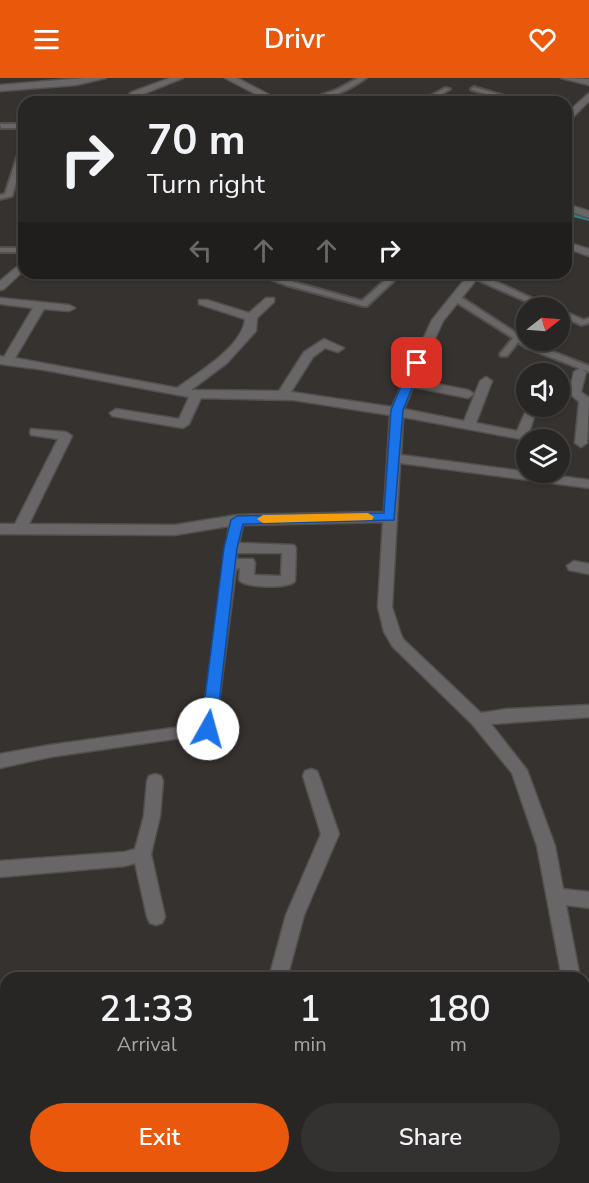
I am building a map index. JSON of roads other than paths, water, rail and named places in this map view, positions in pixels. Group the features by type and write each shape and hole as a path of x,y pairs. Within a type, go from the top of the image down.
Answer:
{"street":[{"path":"0,88 11,83 101,78"},
{"path":"132,96 178,78"},
{"path":"230,78 266,96"},
{"path":"566,78 589,82"},
{"path":"572,112 589,96"},
{"path":"572,209 589,215"},
{"path":"572,247 589,253"},
{"path":"0,287 18,270"},
{"path":"471,279 429,337 397,410 385,607 398,644 478,720 514,762 524,779 546,846 570,972"},
{"path":"180,392 223,360 250,331 251,317 270,300"},
{"path":"0,301 69,308"},
{"path":"203,302 251,317"},
{"path":"40,305 4,360 87,373 180,392 282,396 397,410 516,434"},
{"path":"282,396 308,356 324,343 338,348"},
{"path":"570,441 585,443 585,402 575,393 584,371"},
{"path":"469,425 486,381"},
{"path":"409,382 468,394"},
{"path":"116,413 183,424 197,394"},
{"path":"19,530 66,436 36,432"},
{"path":"393,458 589,484"},
{"path":"0,529 175,530 237,520 390,517"},
{"path":"0,761 50,751 208,729 230,556 237,520"},
{"path":"478,720 507,715 589,711"},
{"path":"280,972 295,915 330,834 311,776"},
{"path":"155,782 152,816 142,854 156,918"},
{"path":"0,869 125,859 142,854"},
{"path":"556,896 589,900"}],"lane":[{"path":"323,96 363,78"},
{"path":"434,96 447,89"},
{"path":"474,89 498,96"},
{"path":"1,126 18,126"},
{"path":"0,197 8,196 18,164"},
{"path":"0,250 18,250"},
{"path":"277,279 364,304 391,279"},
{"path":"289,283 290,279"},
{"path":"486,279 525,297"},
{"path":"456,298 516,336"},
{"path":"570,317 584,323 589,320"},
{"path":"504,354 516,339"},
{"path":"542,351 584,371"}],"waterway":[{"path":"572,215 589,219"}]}
